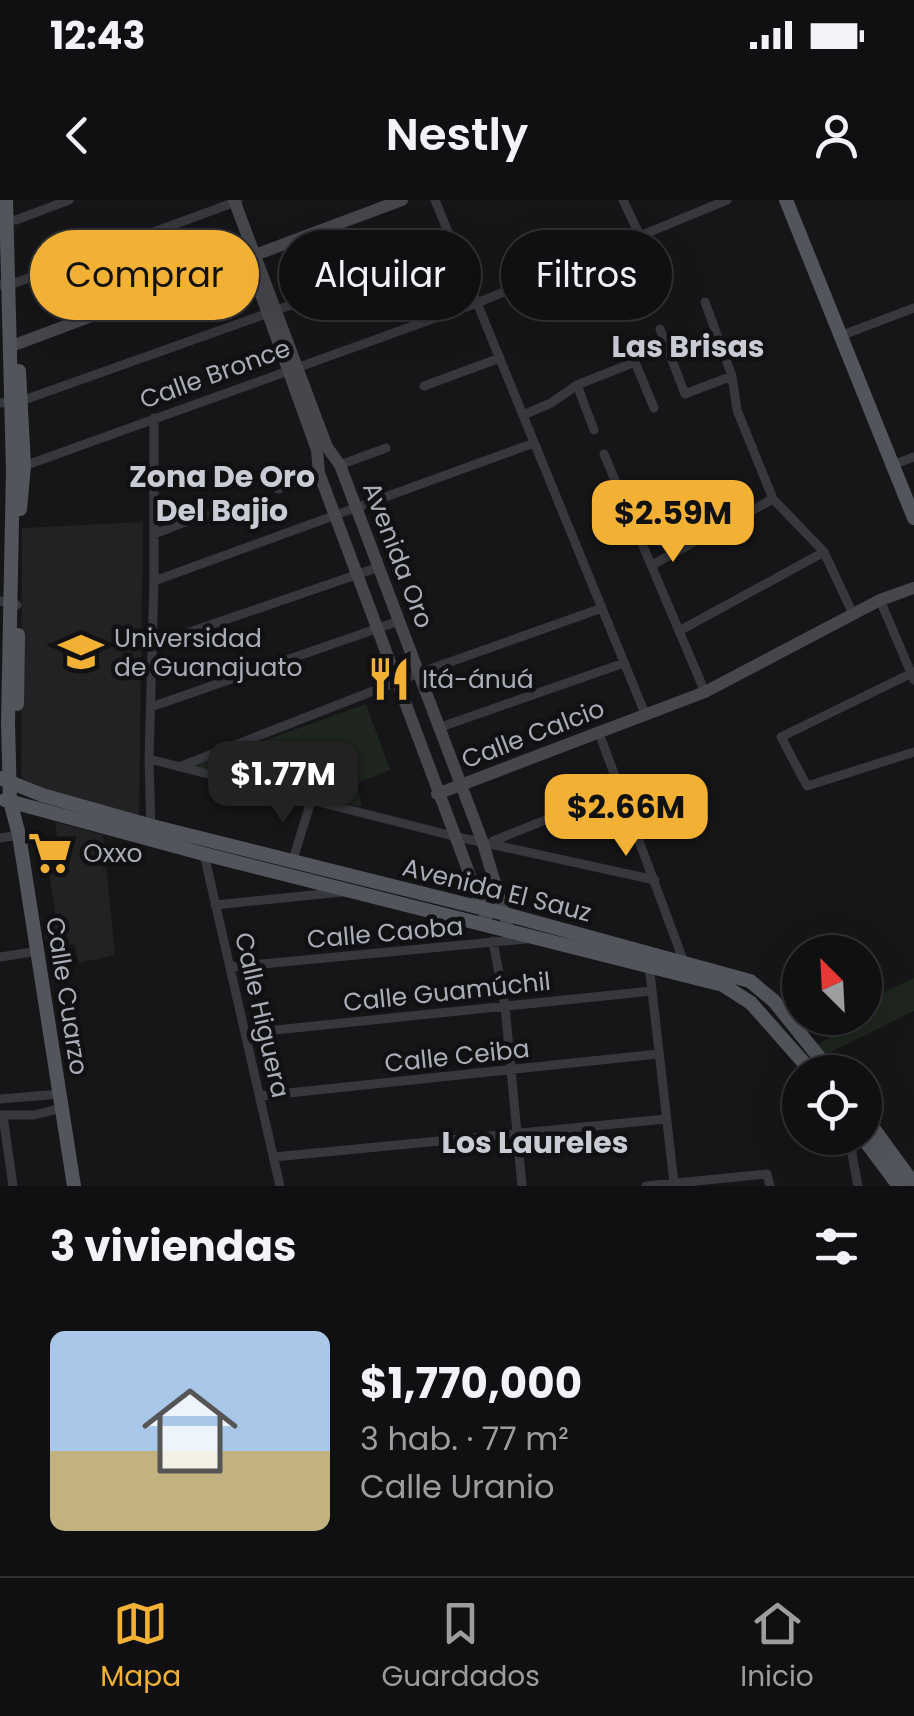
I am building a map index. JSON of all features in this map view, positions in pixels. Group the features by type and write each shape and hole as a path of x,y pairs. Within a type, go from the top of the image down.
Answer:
{"main road":[{"path":"6,200 13,470 9,540"},
{"path":"9,227 15,200"},
{"path":"259,253 402,200"},
{"name":"Avenida Oro","path":"233,201 243,230"},
{"path":"792,202 840,336 914,518"},
{"name":"Avenida Oro","path":"259,275 293,367 327,446 340,464 460,786 486,842 509,930"},
{"path":"9,345 77,320"},
{"name":"Avenida Oro","path":"293,367 317,450 318,473 489,926"},
{"path":"9,540 24,466 11,403"},
{"name":"Calle Cuarzo","path":"9,540 10,803 19,835 74,1186"},
{"name":"Calle Calcio","path":"437,794 705,692 880,600 914,588"},
{"name":"Avenida El Sauz","path":"9,781 204,854 649,964 686,967 751,1003 797,1055"},
{"name":"Avenida El Sauz","path":"10,803 292,863 505,914 759,986 818,1055"},
{"path":"882,1140 914,1184"},
{"path":"876,1155 899,1186"}],"street":[{"path":"9,227 70,200"},
{"path":"435,200 447,230"},
{"path":"623,200 637,230"},
{"name":"Calle Bronce","path":"654,230 727,200"},
{"path":"8,284 233,201"},
{"path":"704,302 732,376 737,410 772,500 824,552 852,614"},
{"path":"840,336 914,308"},
{"path":"11,403 279,310"},
{"path":"481,312 646,716"},
{"name":"Calle Bronce","path":"24,466 426,320"},
{"path":"660,329 685,394 732,376"},
{"path":"424,386 500,358"},
{"path":"523,415 577,385 634,362 654,408"},
{"path":"577,385 594,430"},
{"path":"151,832 154,418"},
{"path":"154,581 534,443"},
{"path":"340,464 386,448"},
{"path":"604,454 705,692"},
{"path":"892,465 914,457"},
{"path":"278,489 318,473"},
{"path":"652,565 772,500"},
{"path":"154,534 206,514"},
{"path":"679,631 824,552"},
{"path":"152,645 378,567"},
{"path":"880,600 913,675 782,737 807,786 914,752"},
{"path":"179,767 419,673 602,608"},
{"path":"150,708 399,620"},
{"path":"438,728 624,662"},
{"path":"599,733 686,967"},
{"path":"149,759 453,836 655,880"},
{"path":"486,842 620,790"},
{"path":"292,863 311,801"},
{"path":"0,838 19,835"},
{"name":"Calle Higuera","path":"204,854 280,1186"},
{"path":"215,905 356,890"},
{"path":"489,926 505,1006 522,1186"},
{"name":"Calle Caoba","path":"230,967 544,937"},
{"path":"0,957 38,951"},
{"path":"649,964 674,1184"},
{"name":"Calle Guamúchil","path":"246,1032 652,992"},
{"name":"Calle Ceiba","path":"260,1096 658,1054"},
{"path":"0,1096 61,1101"},
{"path":"13,1181 2,1115 34,1115 61,1101"},
{"path":"274,1157 666,1119"},
{"path":"852,1155 858,1186"},
{"path":"0,1172 13,1181"},
{"path":"646,1186 767,1174 770,1186"}],"shaded area":[{"name":"Universidad de Guanajuato","path":"143,522 139,817 48,794 21,777 22,528"},
{"path":"366,704 390,770 356,784 362,807 188,768"},
{"path":"55,822 103,835 115,955 79,963 74,944 48,948 43,927 57,925 48,865 61,861"},
{"path":"914,978 914,1011 882,1027 882,993"},
{"path":"865,1035 822,1055 816,1046 831,1037"}],"place":[{"name":"Universidad de Guanajuato","path":"81,652"},
{"name":"Itá-ánuá","path":"389,679"},
{"name":"Oxxo","path":"50,853"}],"district":[{"name":"Las Brisas","path":"688,346"},
{"name":"Zona De Oro Del Bajio","path":"222,493"},
{"name":"Los Laureles","path":"535,1142"}]}
